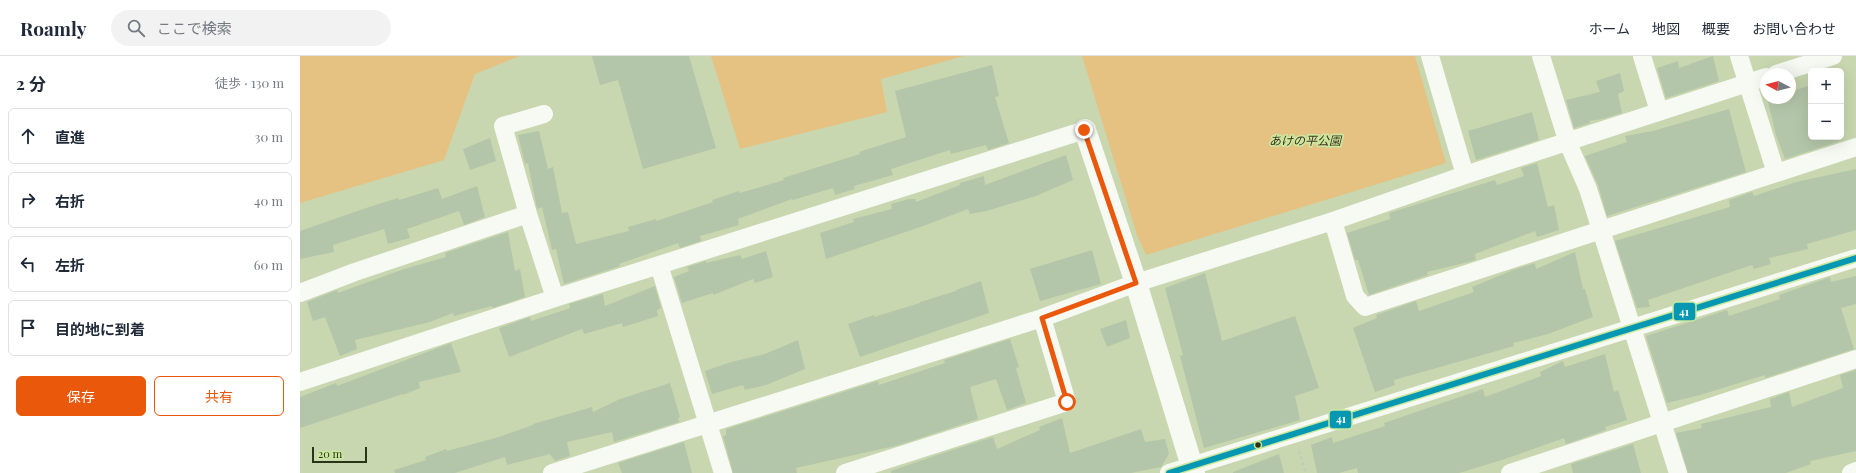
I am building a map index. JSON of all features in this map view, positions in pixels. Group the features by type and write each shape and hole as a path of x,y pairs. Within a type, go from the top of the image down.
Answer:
{"street":[{"path":"1430,56 1465,175"},
{"path":"1541,56 1568,143 1588,189 1633,326 1678,473"},
{"path":"1642,56 1659,111"},
{"path":"1739,56 1776,173"},
{"path":"1795,68 1833,56"},
{"path":"552,473 1042,318 1136,283 1333,221 1465,175 1568,143 1659,111 1760,79"},
{"path":"544,114 503,126 528,214 555,298"},
{"path":"300,382 555,298 1084,130 1136,283 1193,469"},
{"path":"1333,221 1355,296 1365,307 1856,147"},
{"path":"300,293 355,272 528,214"},
{"path":"1169,473 1193,469 1294,433 1633,326 1856,258"},
{"path":"659,265 723,473"},
{"path":"845,473 1067,402 1042,318"},
{"path":"1510,473 1856,359"},
{"path":"1851,473 1856,471"}],"path":[{"path":"1294,433 1306,473"}],"green space":[{"path":"300,56 520,56 475,74 444,160 300,203"},
{"path":"711,56 964,56 881,79 887,112 740,149"},
{"name":"あけの平公園","path":"1082,56 1415,56 1446,163 1146,255 1137,235"}],"building":[{"path":"592,56 689,56 716,148 643,169 618,80 600,85"},
{"path":"1713,56 1719,81 1666,98 1657,68 1678,61 1679,68"},
{"path":"992,65 999,96 995,97 1009,143 988,150 986,145 951,154 950,150 891,169 893,175 854,186 855,189 835,195 833,188 793,200 792,199 738,219 739,225 700,236 701,241 680,248 678,243 619,264 620,266 564,284 556,249 552,250 542,207 537,209 528,163 525,164 518,135 539,131 548,169 553,167 562,213 568,212 576,244 629,231 628,227 656,219 656,221 713,202 712,200 739,191 740,193 784,180 783,178 860,154 859,152 906,137 895,91"},
{"path":"1620,73 1624,91 1618,94 1622,113 1589,121 1590,123 1574,128 1566,100 1600,92 1596,81"},
{"path":"1808,86 1808,140 1843,140 1785,159 1776,135 1768,104 1796,104 1796,90"},
{"path":"1729,109 1746,172 1607,216 1598,185 1585,156 1627,142 1625,136 1653,131"},
{"path":"1532,112 1539,140 1476,160 1468,131"},
{"path":"490,138 496,161 470,170 463,149"},
{"path":"1066,155 1073,180 1036,196 986,211 970,214 968,209 826,259 820,233 854,222 853,219 892,209 891,204 909,199 915,199 916,202 960,185 960,183 984,176 985,185"},
{"path":"1537,163 1548,207 1554,205 1559,230 1537,237 1535,231 1475,254 1476,260 1427,272 1428,275 1369,295 1358,260 1355,260 1347,233 1390,219 1389,213 1495,180 1497,185 1524,176 1521,168"},
{"path":"1856,169 1856,230 1807,244 1808,249 1769,258 1771,264 1754,269 1752,265 1648,300 1650,307 1637,308 1615,241 1730,207 1729,200 1752,192 1754,196 1796,182"},
{"path":"477,186 485,217 464,225 459,211 407,229 410,238 388,244 384,229 333,245 334,252 300,259 300,231 398,198 399,200 438,188 442,199"},
{"path":"508,232 515,271 520,269 525,297 493,308 492,306 454,316 453,313 430,322 355,340 357,349 340,356 325,317 313,321 307,302 337,290 338,293 404,269 446,257 445,253"},
{"path":"1092,250 1101,284 1040,301 1030,269"},
{"path":"766,251 773,277 755,283 753,279 713,295 713,293 682,303 674,277 689,271 687,267 706,261 706,263 740,255 742,259"},
{"path":"1575,252 1583,289 1585,289 1593,317 1548,334 1513,343 1514,346 1394,380 1395,385 1375,392 1353,328 1377,318 1376,315 1416,301 1419,311 1474,292 1472,287 1513,270 1535,263 1536,269"},
{"path":"1205,273 1222,341 1295,316 1319,388 1295,396 1300,420 1204,448 1180,356 1183,355 1165,288"},
{"path":"1856,276 1856,304 1841,308 1854,349 1765,378 1765,375 1700,395 1667,403 1646,336 1727,310 1729,316 1780,299 1779,295 1830,277 1831,282"},
{"path":"981,281 989,313 860,357 848,324 874,315 874,317 920,303"},
{"path":"655,286 661,308 657,310 658,316 623,327 622,323 584,334 582,329 509,357 499,328 530,317 531,321 570,308 569,304 603,294 605,306"},
{"path":"1126,320 1130,338 1107,347 1100,329"},
{"path":"1010,339 1019,367 1016,368 1026,403 1007,410 996,379 970,387 978,419 899,445 796,468 797,473 733,473 723,436 726,435 726,429 878,381 879,385 945,363 944,360"},
{"path":"798,340 805,369 766,385 745,390 743,385 712,394 705,371 731,362 765,354"},
{"path":"451,343 461,372 419,382 420,388 403,395 300,428 300,397 336,383 337,386"},
{"path":"1605,354 1614,392 1618,390 1627,420 1605,427 1606,430 1566,444 1564,438 1505,459 1459,473 1358,473 1357,468 1339,473 1317,473 1311,445 1332,437 1333,443 1385,426 1384,423 1483,389 1485,397 1541,376 1540,372 1563,361 1565,367"},
{"path":"1856,370 1856,451 1810,461 1811,464 1786,473 1688,473 1676,433 1702,428 1701,424 1771,407 1770,399 1789,392 1792,407 1843,388 1840,375"},
{"path":"670,383 680,417 678,418 679,422 614,442 612,432 567,442 570,456 555,461 550,454 507,465 505,457 455,473 395,473 394,470 426,460 425,457 446,449 447,451 499,437 533,424 592,407 593,412 620,399"},
{"path":"1062,418 1070,453 1141,429 1145,442 1165,439 1169,454 1161,467 1131,473 891,473 891,471 993,437 997,449 1040,430 1039,427"},
{"path":"684,442 692,473 622,473 618,463"},
{"path":"1633,444 1641,473 1573,473 1571,464"},
{"path":"1279,454 1284,473 1233,473 1233,472"}],"transit line":[{"name":"41","path":"1169,473 1856,258"}],"route":[{"path":"1067,402 1042,318 1136,283 1084,130"}]}
